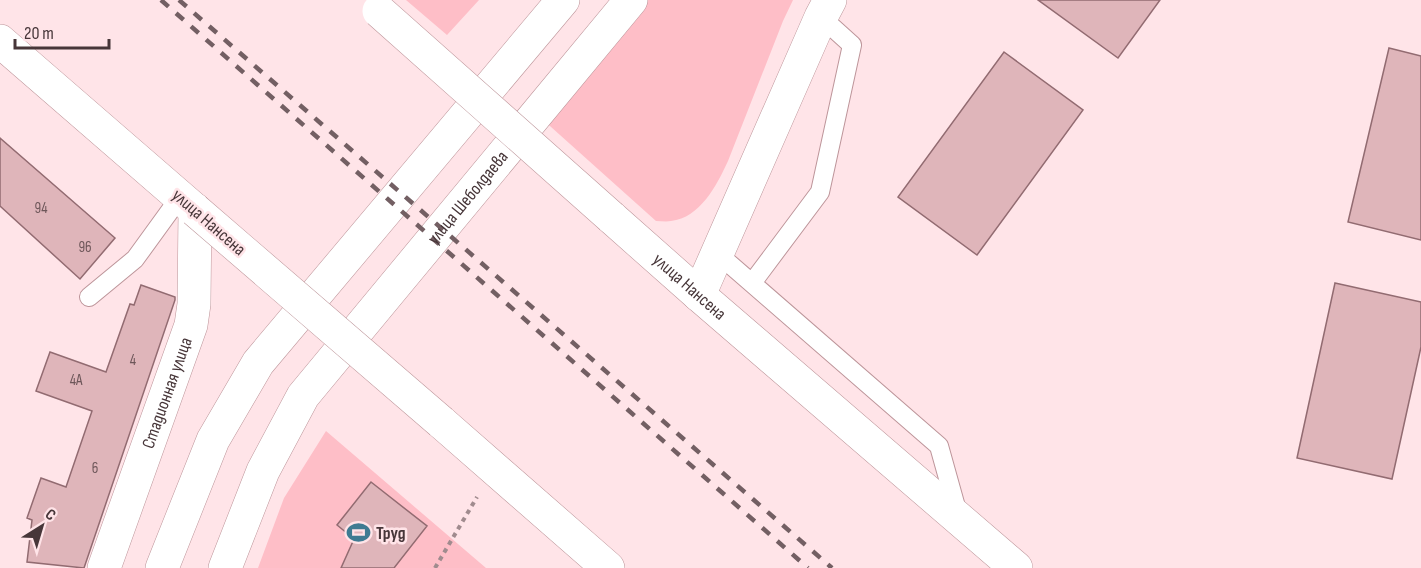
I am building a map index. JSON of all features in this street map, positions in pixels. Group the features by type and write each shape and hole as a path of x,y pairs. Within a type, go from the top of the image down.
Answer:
{"main road":[{"path":"162,568 213,440 258,363 563,0"},
{"name":"улица Шеболдаева","path":"225,568 263,471 303,396 631,0"},
{"name":"улица Нансена","path":"373,5 699,295 1016,568"},
{"path":"699,295 825,9"},
{"name":"улица Нансена","path":"0,41 608,568"},
{"name":"Стадионная улица","path":"104,568 192,325 194,304 188,203"}],"lane":[{"path":"752,283 820,192 852,45 825,9"},
{"path":"89,297 135,259 188,203"},
{"path":"717,253 939,446 959,519"}],"path":[{"path":"435,568 494,469"}],"shaded area":[{"path":"406,0 479,0 447,35"},
{"path":"643,0 793,0 719,180 706,199 691,214 669,221 656,221 541,118"},
{"name":"Труд","path":"326,431 486,568 258,568 284,498"}],"building":[{"path":"1038,0 1160,0 1118,58"},
{"path":"1389,48 1421,56 1421,240 1348,222"},
{"path":"1004,52 1083,110 977,255 898,197"},
{"path":"0,138 115,238 80,279 0,206"},
{"path":"1335,283 1421,302 1421,347 1392,479 1297,458"},
{"path":"141,285 175,297 175,300 84,568 27,562 32,520 27,518 41,478 66,487 92,411 36,391 50,352 106,372 130,304 134,305"},
{"path":"371,482 427,526 394,568 341,568 354,539 337,525"}],"railway":[{"path":"161,0 808,568"},
{"path":"179,0 832,568"}],"place":[{"name":"Труд","path":"358,533"}]}
